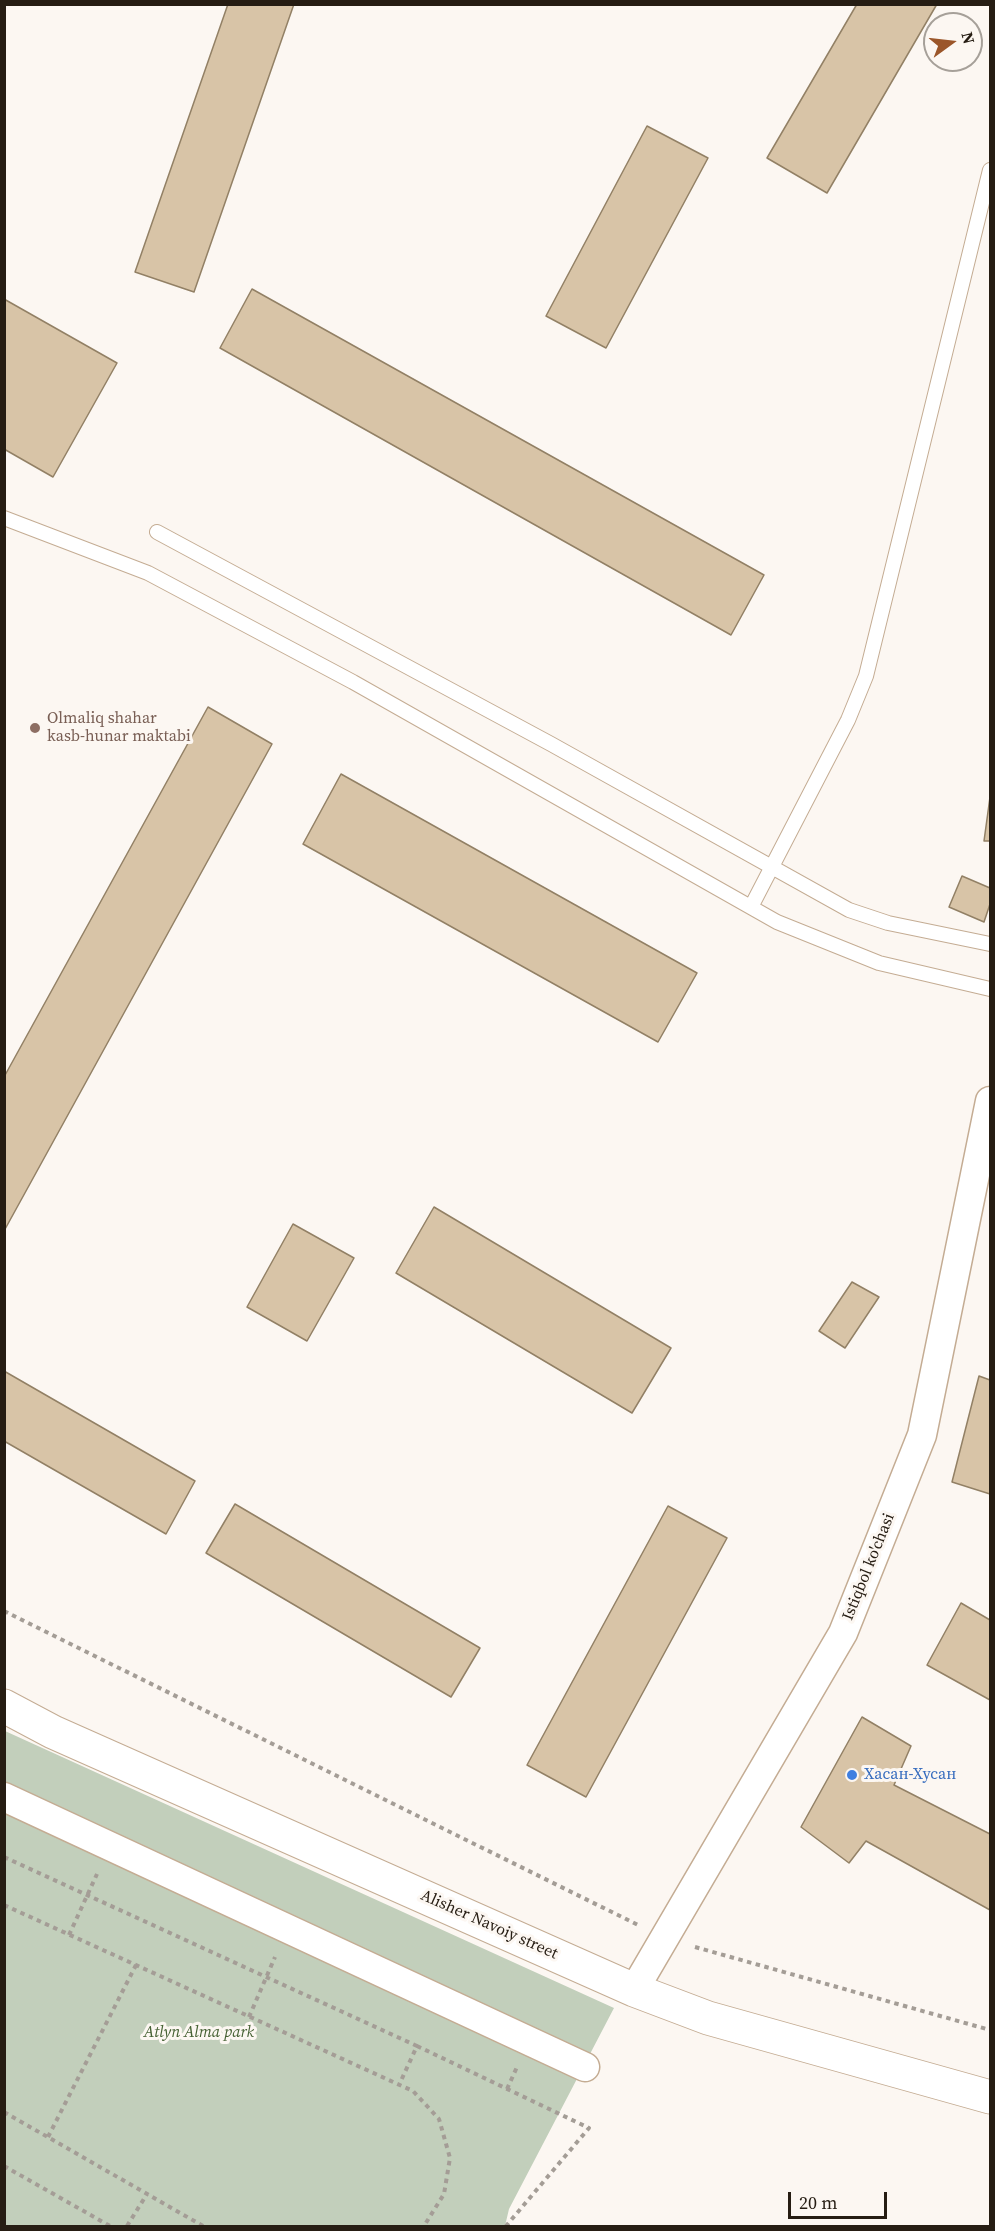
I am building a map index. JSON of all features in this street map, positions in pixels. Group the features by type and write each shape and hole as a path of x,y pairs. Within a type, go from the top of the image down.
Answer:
{"street":[{"name":"Istiqbol ko'chasi","path":"634,1990 843,1633 922,1435 990,1101"},
{"name":"Alisher Navoiy street","path":"4,1706 53,1732 634,1990 708,2018 990,2097"},
{"path":"4,1797 585,2067"}],"lane":[{"path":"751,907 848,720 866,676 990,170"},
{"path":"4,518 148,573 353,682 777,922 879,963 990,989"},
{"path":"157,532 551,744 849,910 888,923 990,944"}],"path":[{"path":"4,1611 664,1938 990,2030"},
{"path":"69,1935 110,1846"},
{"path":"4,1857 417,2046 590,2128 506,2226"},
{"path":"4,1905 413,2091 439,2119 450,2158 444,2194 424,2226"},
{"path":"249,2017 288,1929"},
{"path":"48,2137 136,1965"},
{"path":"399,2085 417,2046"},
{"path":"4,2112 203,2226"},
{"path":"4,2166 110,2226"},
{"path":"126,2226 147,2194"}],"green space":[{"name":"Atlyn Alma park","path":"5,1731 614,2008 509,2209 505,2226 5,2226"}],"building":[{"path":"228,4 294,4 194,292 135,272"},
{"path":"857,4 937,4 932,12 923,12 923,28 827,193 767,158"},
{"path":"647,126 708,158 606,348 546,316"},
{"path":"252,289 764,575 731,635 220,348"},
{"path":"4,299 117,363 53,477 4,449"},
{"path":"208,707 272,744 4,1231 4,1077"},
{"path":"341,774 697,973 658,1042 303,844"},
{"path":"990,797 990,841 984,841"},
{"path":"962,876 990,888 990,904 984,922 949,907"},
{"path":"434,1207 671,1348 632,1413 396,1273"},
{"path":"293,1224 354,1258 307,1341 247,1307"},
{"path":"852,1282 879,1297 845,1348 819,1331"},
{"path":"4,1371 195,1481 166,1534 4,1441"},
{"path":"979,1376 990,1380 990,1494 952,1482"},
{"path":"235,1504 480,1648 451,1697 206,1553"},
{"path":"668,1506 727,1538 586,1797 527,1765"},
{"path":"961,1603 990,1620 990,1700 927,1665"},
{"path":"862,1717 911,1746 894,1785 990,1834 990,1910 866,1841 849,1863 801,1827"}],"place":[{"name":"Olmaliq shahar kasb-hunar maktabi","path":"35,728"},
{"name":"Хасан-Хусан","path":"852,1775"}]}
